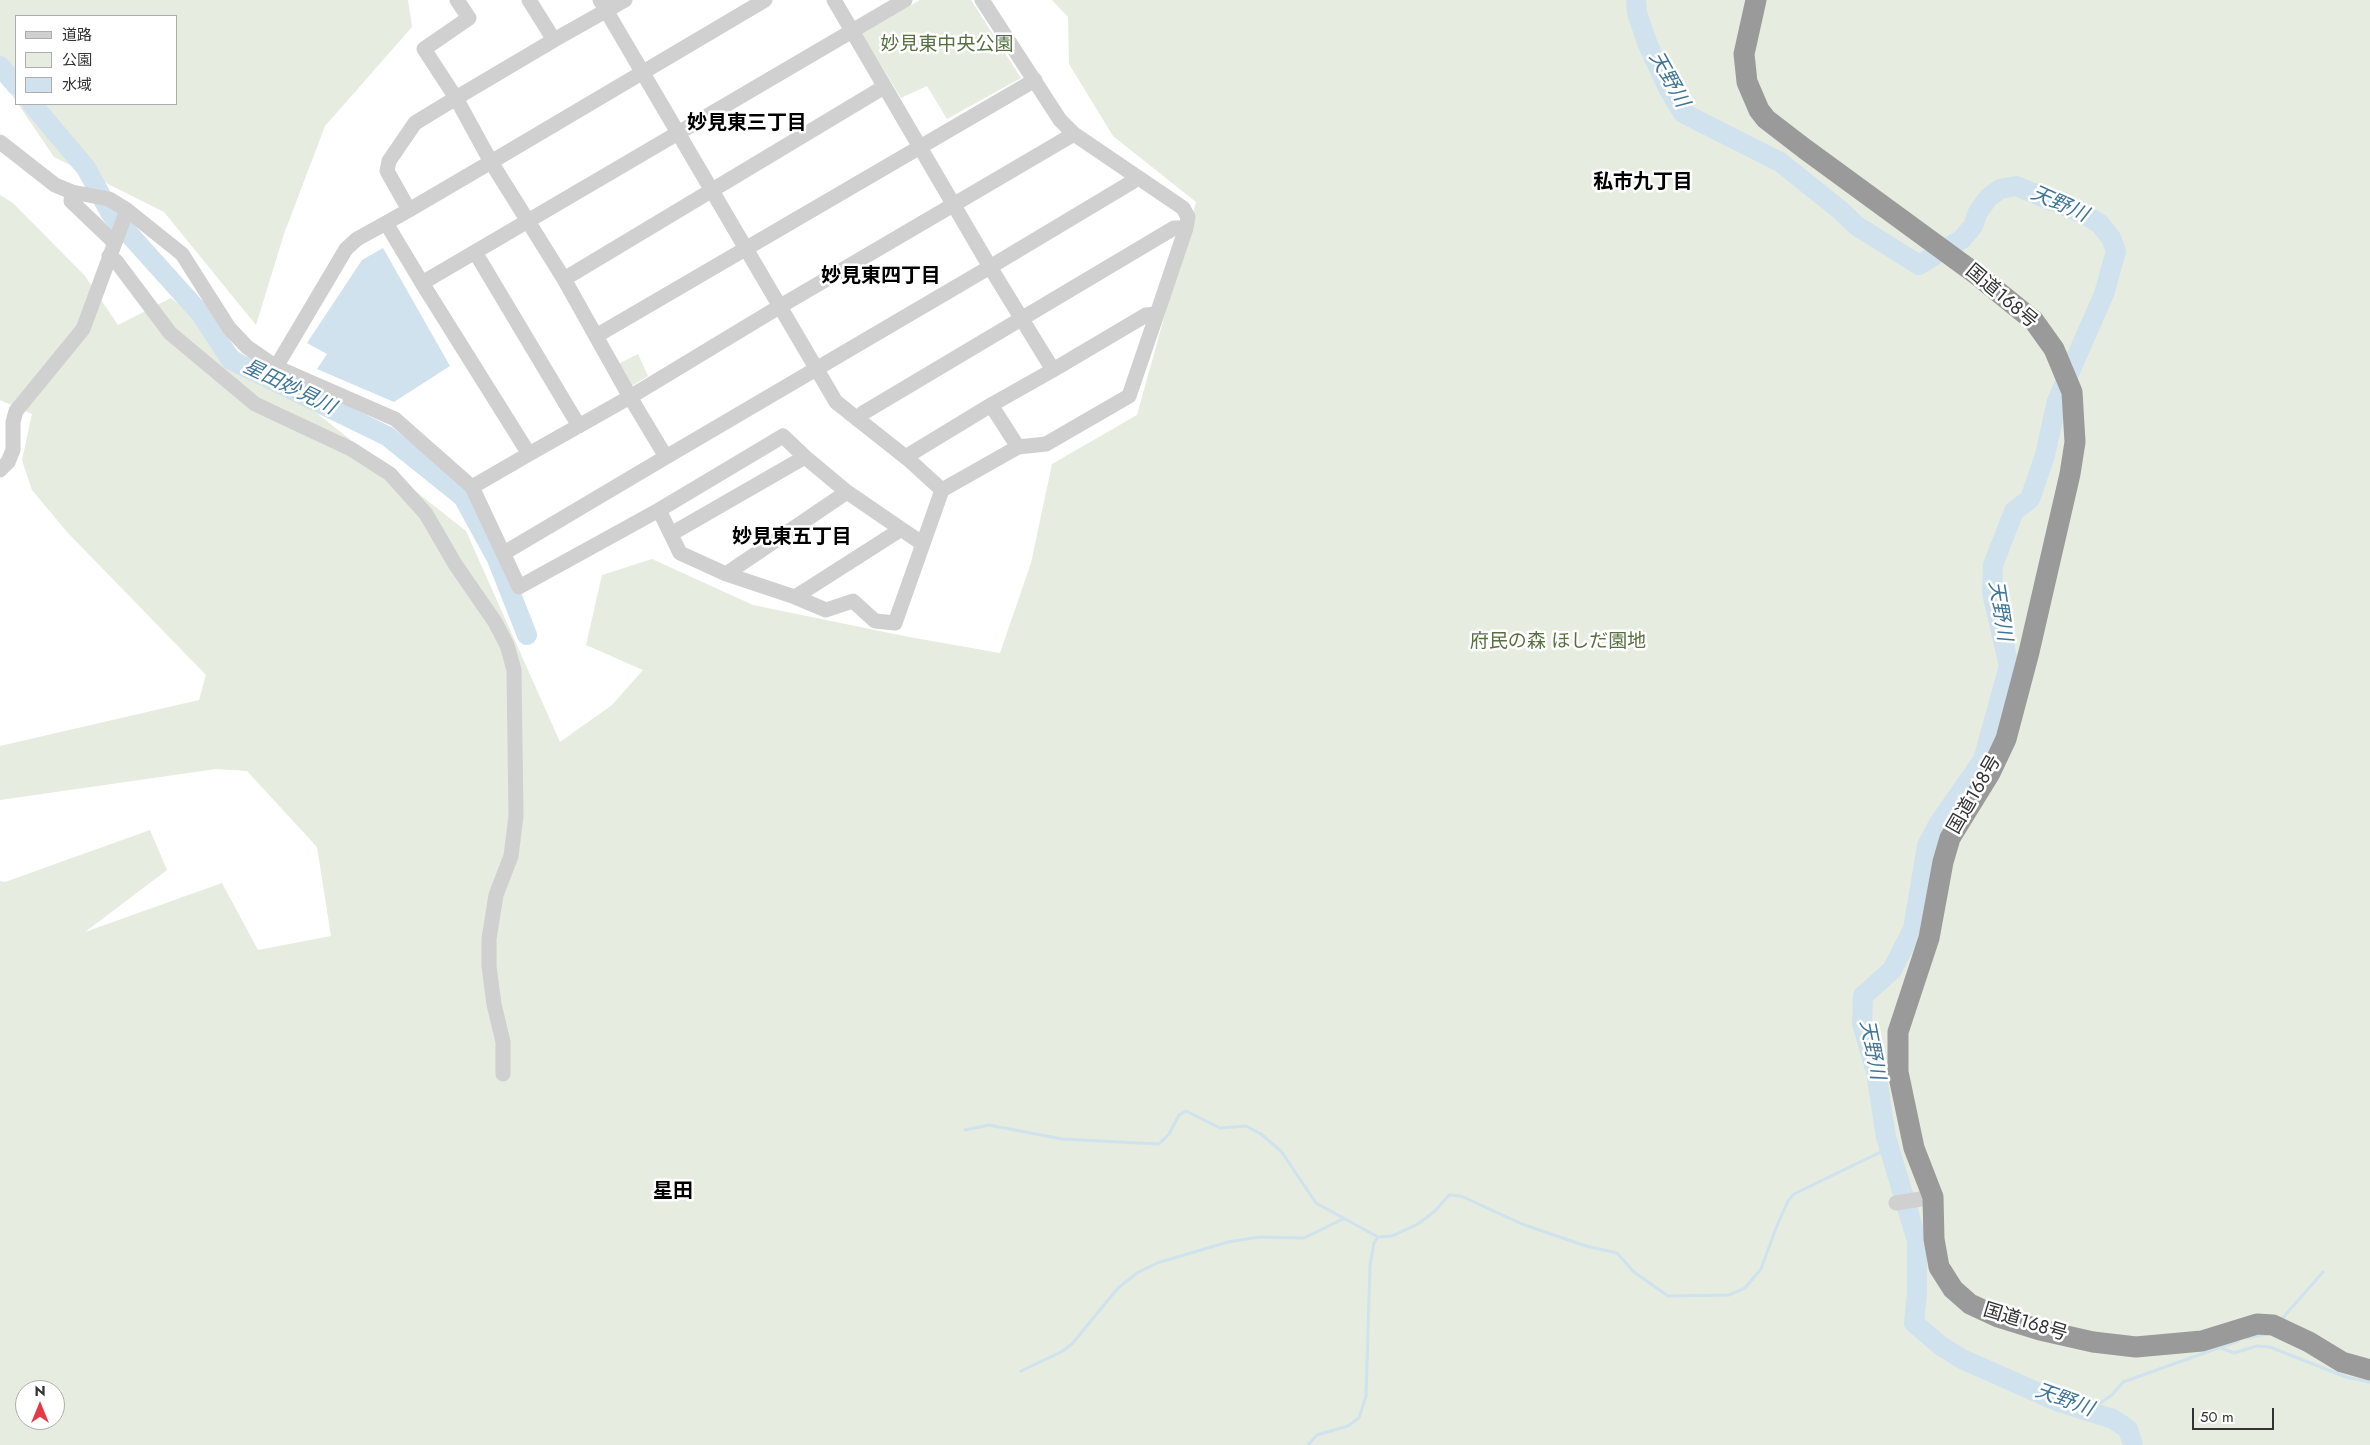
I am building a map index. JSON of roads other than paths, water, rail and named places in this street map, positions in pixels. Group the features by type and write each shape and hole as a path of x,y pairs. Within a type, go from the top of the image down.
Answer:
{"highway":[{"name":"国道168号","path":"1756,0 1744,54 1747,82 1759,110 1766,119 1804,150 2014,303 2034,321 2054,349 2072,392 2075,416 2075,442 2070,474 2029,652 2006,738 1990,773 1950,838 1943,862 1929,938 1898,1032 1898,1072 1914,1148 1928,1198 1939,1267 1953,1289 1970,1304 1998,1317 2040,1330 2093,1342 2136,1347 2202,1342 2257,1324 2273,1325 2309,1342 2342,1362 2370,1370"}],"street":[{"path":"457,0 469,18 424,48 456,98 527,222 564,279 666,457"},
{"path":"530,0 554,40"},
{"path":"409,210 387,171 389,161 415,123 554,40 603,6 625,0"},
{"path":"276,366 346,249 357,239 643,74 765,0"},
{"path":"834,0 990,267 1053,370"},
{"path":"422,283 677,133 854,32 905,0"},
{"path":"659,510 680,553 726,574 826,610 853,601 874,621 895,623 942,490 1018,447 1046,444 1129,396 1186,228 1188,217 1183,208 1074,134 1060,120 982,0"},
{"path":"603,6 836,402 908,458 942,490"},
{"path":"596,336 1035,80"},
{"path":"564,279 884,87"},
{"path":"472,487 630,397 1074,134"},
{"path":"0,142 55,185 72,192 109,199 125,214 182,254 229,328 247,347 276,366 395,418 472,487 519,587 659,510 783,436 847,492 923,544"},
{"path":"504,554 990,267 1132,182 1136,176"},
{"path":"72,192 71,201 113,243 116,261 170,333 255,404 351,449 390,474 426,514 455,564 495,622 507,645 514,670 516,816 510,856 496,895 489,939 489,966 494,1004 503,1042 503,1074"},
{"path":"0,470 8,462 13,450 13,422 16,411 83,329 125,214"},
{"path":"386,223 529,454"},
{"path":"858,420 863,413 1174,228 1186,228"},
{"path":"475,252 579,426"},
{"path":"908,458 912,453 990,405 1146,315 1157,314"},
{"path":"990,405 1018,447"},
{"path":"670,534 805,457"},
{"path":"726,574 847,492"},
{"path":"794,597 900,530"},
{"path":"1896,1203 1928,1198"}],"water":[{"path":"383,248 450,366 394,402 317,369 327,354 307,343 362,260"}],"waterway":[{"name":"天野川","path":"1636,0 1637,13 1648,45 1669,90 1683,113 1780,162 1857,226 1919,265 1962,239 1973,226 1978,212 1988,198 2000,189 2016,186 2084,214 2100,224 2111,238 2116,251 2104,294 2057,401 2045,455 2030,499 2014,511 1993,565 1992,593 2009,666 1983,760 1939,823 1927,846 1913,929 1892,970 1863,996 1862,1023 1876,1072 1886,1137 1917,1241 1917,1293 1914,1323 1941,1346 1962,1359 2059,1402 2113,1419 2128,1429 2133,1445"},
{"name":"星田妙見川","path":"0,66 15,84"},
{"name":"星田妙見川","path":"33,105 86,168 111,214 201,314 231,360 387,436 463,497 497,559 527,635"},
{"path":"965,1130 989,1125 1062,1139 1159,1144 1169,1134 1179,1115 1186,1111 1220,1128 1246,1126 1261,1134 1281,1151 1316,1203 1378,1237 1392,1236 1418,1224 1435,1211 1449,1195 1461,1196 1522,1224 1586,1246 1617,1253 1634,1272 1668,1296 1729,1295 1745,1288 1761,1269 1776,1228 1788,1201 1794,1194 1889,1148"},
{"path":"1021,1371 1061,1352 1072,1344 1118,1288 1137,1273 1157,1263 1228,1242 1260,1237 1304,1238 1343,1219"},
{"path":"1308,1445 1317,1435 1348,1426 1359,1418 1366,1396 1370,1265 1374,1243 1378,1237"},
{"path":"2280,1321 2323,1272"},
{"path":"2247,1338 2267,1334"},
{"path":"2090,1410 2112,1395 2123,1382 2238,1341"},
{"path":"2221,1348 2234,1353 2257,1346 2270,1347 2346,1377 2370,1382"}],"district":[{"name":"妙見東三丁目","path":"747,124"},
{"name":"私市九丁目","path":"1643,183"},
{"name":"妙見東四丁目","path":"881,277"},
{"name":"妙見東五丁目","path":"792,538"},
{"name":"星田","path":"673,1192"}],"park label":[{"name":"妙見東中央公園","path":"947,45"},
{"name":"府民の森 ほしだ園地","path":"1558,642"}]}
